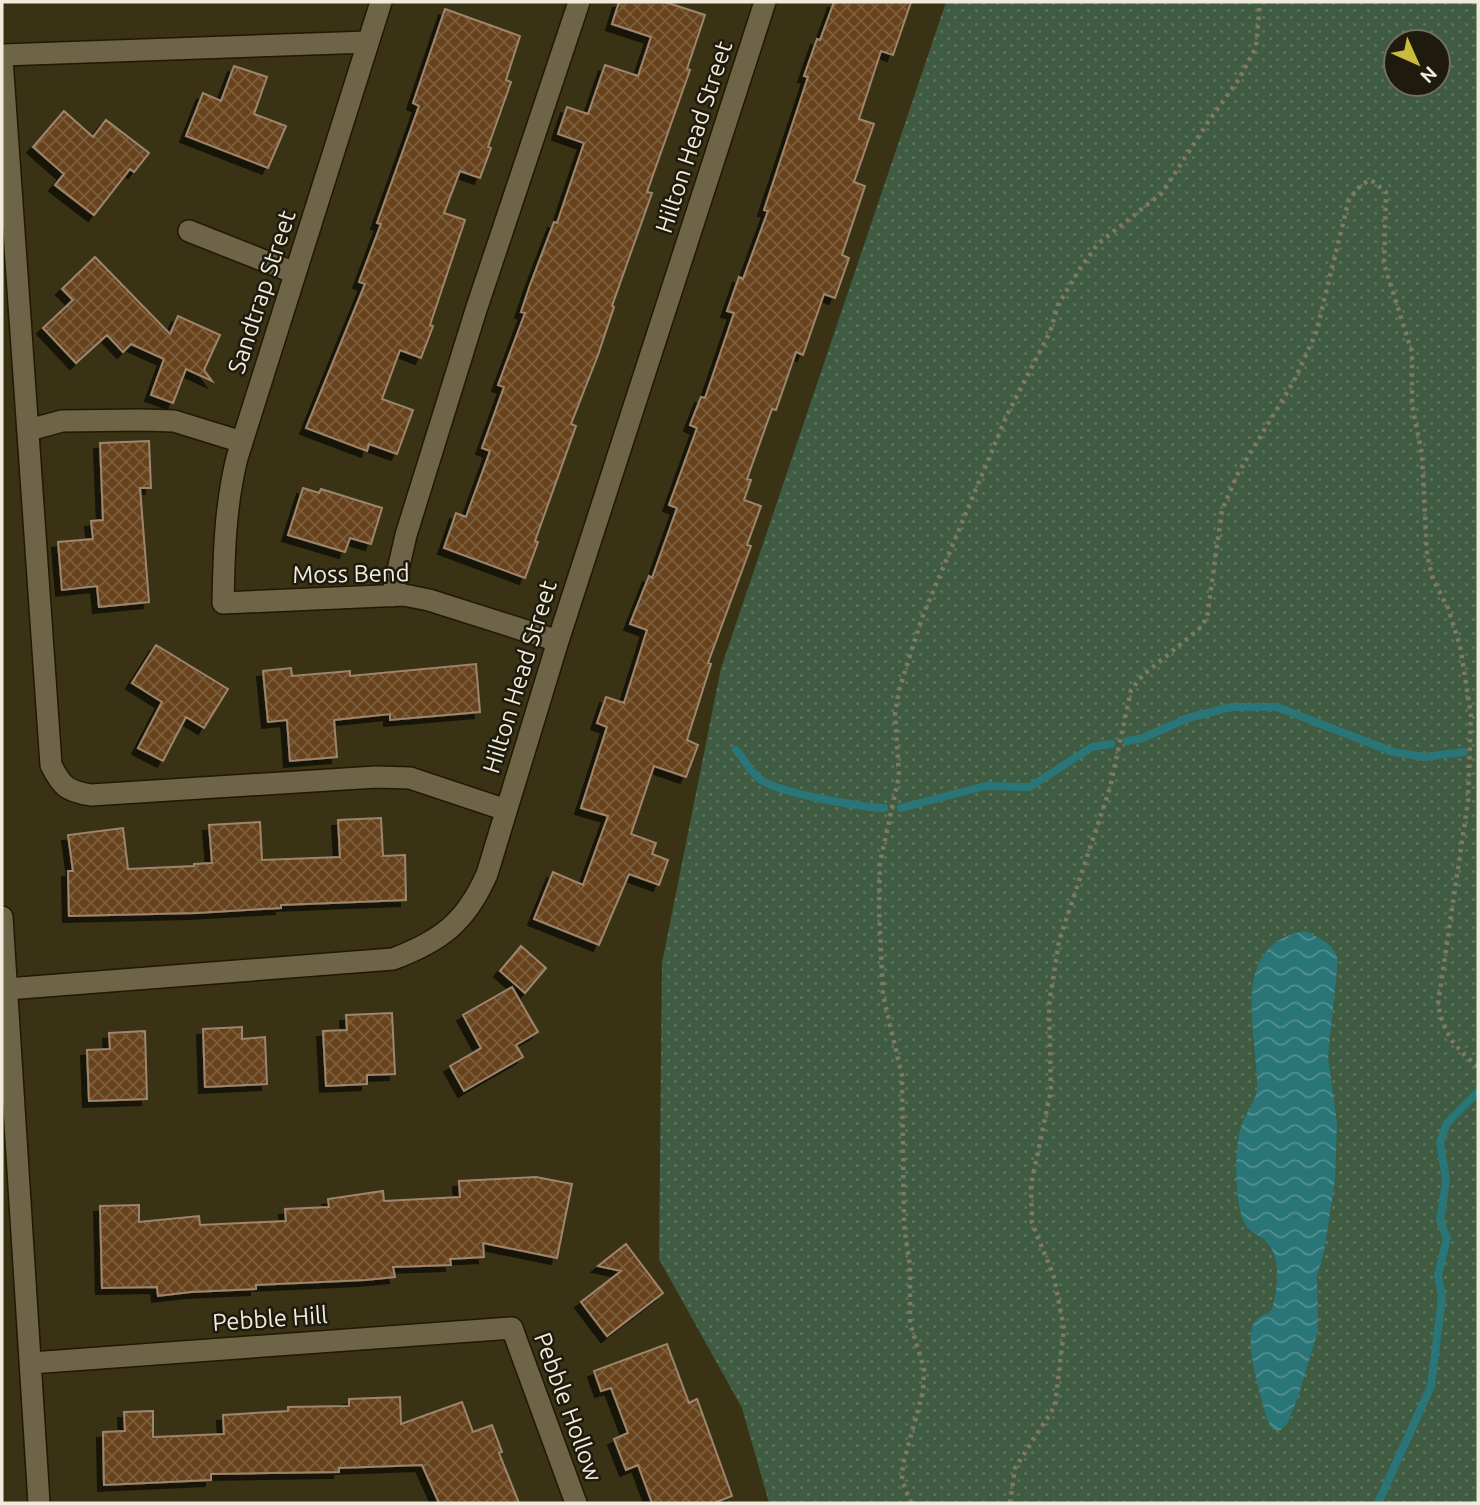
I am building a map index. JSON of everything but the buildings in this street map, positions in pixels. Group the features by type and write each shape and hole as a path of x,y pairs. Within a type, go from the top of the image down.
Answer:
{"street":[{"name":"Sandtrap Street","path":"223,603 229,491 242,442 381,2"},
{"path":"392,596 406,535 468,337 579,2"},
{"name":"Hilton Head Street","path":"7,989 393,959 425,947 456,924 478,895 487,874 558,641 765,2"},
{"path":"368,42 2,57 51,765 59,781 71,792 91,795 376,776 410,778 506,810"},
{"path":"189,231 295,273"},
{"path":"29,430 62,421 142,420 173,422 242,442"},
{"name":"Moss Bend","path":"223,603 404,595 429,600 558,641"},
{"path":"2,917 39,1503"},
{"name":"Pebble Hill","path":"31,1363 512,1328"},
{"name":"Pebble Hollow","path":"512,1328 576,1503"}],"path":[{"path":"911,1503 902,1480 903,1464 923,1392 924,1368 910,1323 910,1266 904,1226 902,1076 883,995 879,909 880,863 899,776 895,714 899,690 922,618 1007,415 1050,332 1058,305 1098,244 1162,193 1239,79 1256,47 1260,2"},
{"path":"1010,1503 1014,1468 1055,1406 1064,1329 1054,1277 1032,1223 1031,1185 1051,1090 1049,1004 1059,941 1110,788 1131,690 1142,676 1199,629 1207,618 1222,510 1237,475 1294,381 1316,334 1349,199 1362,184 1371,180 1386,192 1384,264 1412,352 1412,405 1422,454 1427,555 1433,579 1448,608 1460,646 1471,715 1468,801 1438,1004 1442,1026 1455,1046 1478,1068"}],"green space":[{"path":"946,2 1478,2 1478,1503 769,1503 742,1408 659,1259 662,963 721,668"}],"water":[{"path":"1306,931 1330,945 1338,960 1328,1056 1337,1124 1335,1181 1324,1251 1317,1276 1318,1331 1288,1422 1281,1430 1273,1430 1267,1419 1257,1383 1251,1340 1256,1320 1271,1312 1276,1287 1276,1260 1269,1245 1243,1221 1237,1193 1236,1169 1239,1133 1257,1089 1252,1019 1255,972 1264,954 1281,939"}],"waterway":[{"path":"1127,741 1143,738 1188,718 1231,707 1277,707 1393,752 1424,757 1464,752"},
{"path":"901,808 985,786 1030,787 1092,747 1111,744"},
{"path":"736,750 757,777 771,785 820,799 884,808"},
{"path":"1378,1503 1431,1386 1442,1297 1438,1275 1447,1238 1440,1221 1446,1180 1440,1142 1447,1123 1478,1092"}]}
